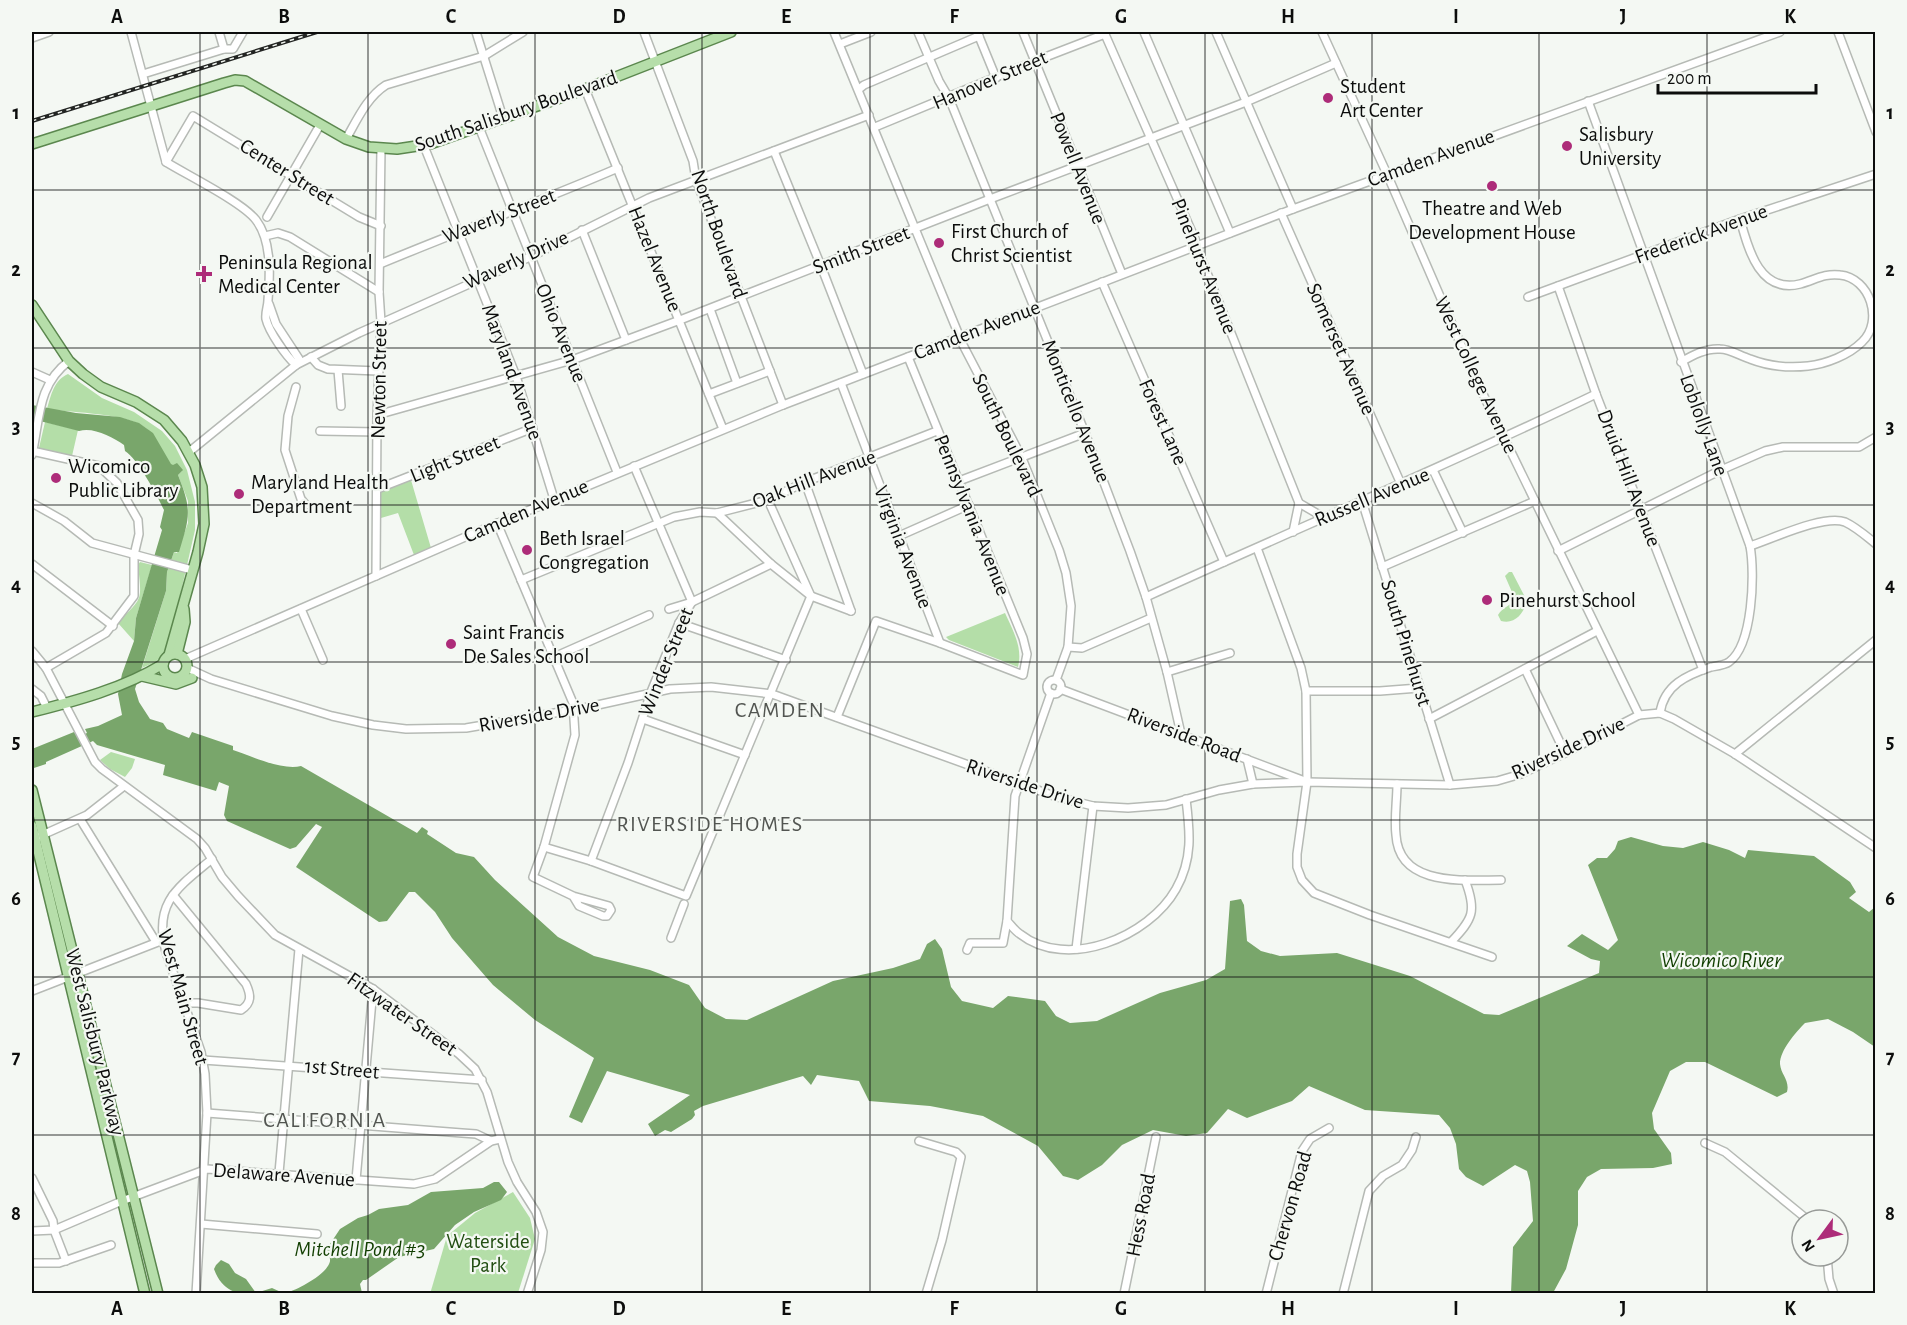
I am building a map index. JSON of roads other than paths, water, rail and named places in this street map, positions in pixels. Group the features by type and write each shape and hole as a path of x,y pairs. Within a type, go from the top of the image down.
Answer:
{"main road":[{"name":"South Salisbury Boulevard","path":"32,144 224,83 240,80 259,88 346,139 369,147 411,149 585,89 730,32"},
{"path":"32,304 69,361 83,374 101,387 136,402 164,420 189,452 202,487 204,514 201,542 183,606 185,622 180,659 181,677 156,674 141,676"},
{"path":"38,710 115,686 163,664 180,659"},
{"path":"163,664 164,672 170,677"},
{"path":"141,676 176,684 192,678"},
{"name":"West Salisbury Parkway","path":"32,790 36,837 67,976 145,1293"},
{"name":"West Salisbury Parkway","path":"32,826 78,972 158,1293"}],"street":[{"path":"32,38 49,32"},
{"path":"131,32 166,162 253,216 265,236 268,253 268,303 276,324 299,359 296,365"},
{"path":"219,32 224,49"},
{"path":"143,74 224,49 233,49 243,32"},
{"path":"476,32 503,118"},
{"path":"346,139 369,100 386,86 484,56 524,32"},
{"name":"North Boulevard","path":"644,32 693,159 696,180 783,405"},
{"name":"South Boulevard","path":"834,32 960,337 1022,458 1066,573 1071,606 1068,647 1056,680"},
{"path":"840,44 871,32"},
{"name":"Monticello Avenue","path":"918,32 949,98 1085,432 1146,597 1181,734"},
{"name":"Powell Avenue","path":"1023,32 1122,274"},
{"path":"1144,32 1230,233"},
{"path":"1216,32 1293,208"},
{"name":"West College Avenue","path":"1322,32 1387,174 1478,384 1639,715"},
{"name":"Camden Avenue","path":"180,659 617,472 783,405 1293,208 1780,32"},
{"path":"1838,32 1875,132"},
{"name":"Hanover Street","path":"875,127 1105,33"},
{"name":"Pinehurst Avenue","path":"1105,33 1197,246 1299,503"},
{"path":"859,89 978,34 996,78"},
{"name":"Smith Street","path":"377,415 572,360 1246,102 1336,63"},
{"name":"Hazel Avenue","path":"585,89 723,429"},
{"name":"Loblolly Lane","path":"1588,101 1681,362 1750,546 1753,573 1751,604 1742,646 1729,662 1690,674 1670,689 1661,705 1660,713"},
{"name":"Waverly Drive","path":"189,452 296,365 381,322 530,257 633,206 869,115"},
{"name":"Center Street","path":"166,162 193,116 359,217 381,226"},
{"path":"267,217 320,125"},
{"name":"Ohio Avenue","path":"479,127 617,472"},
{"name":"Maryland Avenue","path":"424,146 516,376 554,499"},
{"name":"Newton Street","path":"376,576 377,415 381,322 379,292 381,148"},
{"path":"774,151 863,374"},
{"name":"Waverly Street","path":"380,264 618,168"},
{"name":"Frederick Avenue","path":"1528,297 1740,219 1875,174"},
{"name":"Somerset Avenue","path":"1281,213 1401,484"},
{"path":"1681,362 1703,351 1719,349 1758,362 1808,366 1833,359 1854,349 1866,338 1873,315 1872,291 1851,278 1838,274 1824,275 1797,285 1784,285 1773,281 1761,272 1753,259 1740,219"},
{"path":"582,230 626,340"},
{"path":"265,236 278,233 290,237 379,292"},
{"name":"Forest Lane","path":"1102,282 1224,562"},
{"name":"Druid Hill Avenue","path":"1557,286 1596,394 1703,670"},
{"path":"710,309 737,383"},
{"path":"311,357 322,367 378,371"},
{"name":"Pennsylvania Avenue","path":"908,357 1026,646 1027,660 1023,675 940,643"},
{"path":"46,668 97,639 112,626 134,596 134,555 139,534 138,520 117,483 99,466 32,453 42,402 50,380 58,369 69,361"},
{"path":"338,369 341,406"},
{"path":"709,394 770,371"},
{"path":"32,372 50,380"},
{"name":"Virginia Avenue","path":"841,383 940,643"},
{"path":"296,387 288,416 285,450 301,499 306,505"},
{"name":"Russell Avenue","path":"1146,597 1504,439 1596,394"},
{"name":"Light Street","path":"377,489 533,428"},
{"name":"Oak Hill Avenue","path":"521,580 657,523 686,514 717,513 768,500 806,482 937,430"},
{"path":"320,431 378,432"},
{"path":"959,481 1085,432"},
{"path":"1558,551 1721,470 1775,447 1859,447 1875,437"},
{"name":"Winder Street","path":"591,861 651,692 679,623 692,602 634,466"},
{"path":"1433,470 1463,533"},
{"path":"717,513 771,564 811,596 851,611 806,482"},
{"path":"544,847 591,861 686,896 811,596 768,500"},
{"name":"South Pinehurst","path":"1362,501 1450,785"},
{"path":"1382,567 1535,501"},
{"path":"32,503 64,521 92,543 192,570"},
{"path":"1293,532 1299,503 1323,517"},
{"path":"899,536 969,505"},
{"path":"1750,546 1827,520 1845,523 1864,534 1875,544"},
{"path":"497,523 554,657 573,708 575,735 544,847 533,877 573,896 609,906 610,913 603,916 579,906 573,896"},
{"path":"1257,548 1301,668 1306,691 1307,782 1297,860 1298,873 1306,886 1314,892 1370,915 1492,957"},
{"path":"32,564 112,626"},
{"path":"669,609 692,602 771,564"},
{"path":"301,609 323,660"},
{"path":"554,657 649,615"},
{"path":"1068,647 1082,648 1151,618"},
{"path":"837,717 876,621 940,643"},
{"path":"679,623 786,660"},
{"path":"1429,719 1597,631"},
{"path":"1735,754 1875,640"},
{"path":"32,651 46,668 95,762 102,770 188,831 205,848 212,859"},
{"path":"1167,672 1230,653"},
{"name":"Riverside Drive","path":"180,659 211,679"},
{"path":"1525,669 1565,753"},
{"name":"Riverside Drive","path":"181,677 211,679 332,716 406,729 466,728 573,708 584,708 651,692 711,687 772,694 1057,797 1093,806 1128,808 1166,805 1219,790 1253,784 1307,782 1450,785 1497,781 1521,774 1639,715 1660,713"},
{"path":"1056,680 1060,689 1052,693 1048,690 1047,684 1056,680"},
{"path":"1306,691 1380,691 1419,688"},
{"path":"32,689 41,696 38,710"},
{"name":"Riverside Road","path":"1060,689 1307,782"},
{"path":"967,950 968,945 972,943 1003,944 1007,921 1015,796 1052,693"},
{"path":"1660,713 1735,754 1875,848"},
{"path":"643,719 745,755"},
{"path":"1247,759 1253,784"},
{"path":"1397,784 1396,835 1402,856 1414,870 1423,874 1465,880 1502,880"},
{"path":"36,837 94,811 124,786"},
{"path":"1007,921 1019,934 1035,943 1076,949 1096,946 1124,937 1148,922 1176,889 1189,852 1191,837 1186,799"},
{"path":"1076,949 1093,806"},
{"path":"32,991 159,941 80,819"},
{"name":"West Main Street","path":"196,1293 207,1113 203,1060 185,1003 159,941 164,911 173,895 212,859"},
{"name":"Fitzwater Street","path":"212,859 222,877 275,935 373,989 459,1053 475,1069 482,1080 512,1172 536,1212 543,1232 543,1240 527,1293"},
{"path":"1451,942 1466,926 1472,915 1471,896 1465,880"},
{"path":"173,895 246,984 250,996 249,1003 241,1010 185,1003"},
{"path":"670,938 684,904"},
{"path":"279,1173 299,949"},
{"path":"356,1179 373,989"},
{"name":"1st Street","path":"203,1060 482,1080"},
{"path":"207,1113 476,1134 491,1141"},
{"name":"Chervon Road","path":"1266,1293 1302,1151 1310,1139 1329,1128"},
{"name":"Hess Road","path":"1124,1293 1156,1137"},
{"path":"1343,1293 1369,1191 1383,1176 1402,1165 1412,1150 1416,1137"},
{"name":"Delaware Avenue","path":"32,1231 54,1230 203,1170 279,1173 414,1184 427,1182 491,1141 500,1139"},
{"path":"919,1141 956,1152 961,1157 942,1240 926,1293"},
{"path":"1706,1143 1725,1152 1793,1208"},
{"path":"32,1178 53,1221 54,1230 66,1261"},
{"path":"201,1224 317,1234"},
{"path":"32,1263 51,1264 66,1261 111,1245"},
{"path":"1828,1268 1834,1293"}],"water":[{"name":"Wicomico River","path":"32,405 76,413 120,417 139,423 153,433 171,464 177,463 183,470 178,475 186,497 187,521 179,552 174,552 167,572 166,591 135,689 139,702 150,719 163,723 167,729 189,738 192,732 233,746 233,750 267,762 285,766 301,766 417,833 422,827 428,831 427,834 456,853 474,857 495,880 558,937 594,956 650,970 689,985 705,1008 726,1019 747,1020 833,981 893,968 920,959 927,944 935,939 942,949 951,987 962,1001 993,1008 1008,996 1045,1001 1056,1016 1070,1023 1097,1021 1160,993 1206,980 1225,969 1230,901 1241,899 1244,905 1247,941 1261,951 1280,956 1337,953 1410,976 1484,1014 1499,1015 1599,973 1600,961 1591,959 1567,946 1582,934 1608,950 1618,940 1588,865 1597,858 1607,858 1615,849 1618,841 1631,837 1663,846 1683,848 1703,842 1745,858 1748,850 1814,856 1850,882 1856,892 1849,898 1869,912 1875,907 1875,1047 1828,1019 1805,1023 1793,1036 1783,1053 1780,1064 1788,1088 1787,1092 1777,1097 1705,1062 1686,1062 1670,1071 1652,1113 1654,1129 1671,1153 1672,1164 1653,1168 1601,1169 1587,1177 1578,1191 1578,1225 1566,1269 1553,1293 1511,1293 1513,1247 1533,1221 1527,1171 1515,1165 1483,1186 1466,1177 1459,1169 1456,1144 1450,1128 1439,1115 1365,1110 1309,1086 1292,1101 1247,1118 1228,1109 1207,1133 1186,1136 1153,1130 1122,1145 1102,1165 1078,1180 1063,1176 1038,1146 983,1116 930,1106 869,1101 859,1081 817,1075 811,1085 803,1076 703,1106 694,1111 695,1115 692,1119 671,1132 665,1130 655,1136 648,1124 690,1095 607,1071 582,1123 569,1117 594,1058 535,1020 493,985 452,938 435,912 415,892 409,892 387,921 379,922 296,867 322,827 316,824 296,847 290,849 227,821 224,815 229,786 219,782 216,791 163,775 165,765 97,745 93,741 34,768 32,749 74,732 78,737 87,733 85,729 122,715 118,694 122,674 134,641 136,618 162,530 160,527 164,510 141,469 125,451 124,445 91,430 79,431 32,419"},
{"name":"Mitchell Pond #3","path":"499,1182 507,1192 501,1200 474,1212 455,1225 434,1249 399,1257 363,1280 360,1284 362,1293 285,1293 305,1285 325,1270 330,1259 326,1250 340,1229 358,1218 379,1209 408,1205 431,1192 483,1188"},
{"name":"Mitchell Pond #3","path":"221,1260 229,1264 235,1273 246,1279 256,1293 272,1288 283,1293 252,1295 233,1291 219,1280 214,1269"}],"railway":[{"path":"32,121 317,32"}],"place":[{"name":"Student Art Center","path":"1328,98"},
{"name":"Salisbury University","path":"1567,146"},
{"name":"Theatre and Web Development House","path":"1492,186"},
{"name":"First Church of Christ Scientist","path":"939,243"},
{"name":"Peninsula Regional Medical Center","path":"204,274"},
{"name":"Wicomico Public Library","path":"56,478"},
{"name":"Maryland Health Department","path":"239,494"},
{"name":"Beth Israel Congregation","path":"527,550"},
{"name":"Pinehurst School","path":"1487,600"},
{"name":"Saint Francis De Sales School","path":"451,644"}],"district":[{"name":"CAMDEN","path":"780,710"},
{"name":"RIVERSIDE HOMES","path":"710,824"},
{"name":"CALIFORNIA","path":"325,1120"}],"park label":[{"name":"Waterside Park","path":"488,1253"}]}
